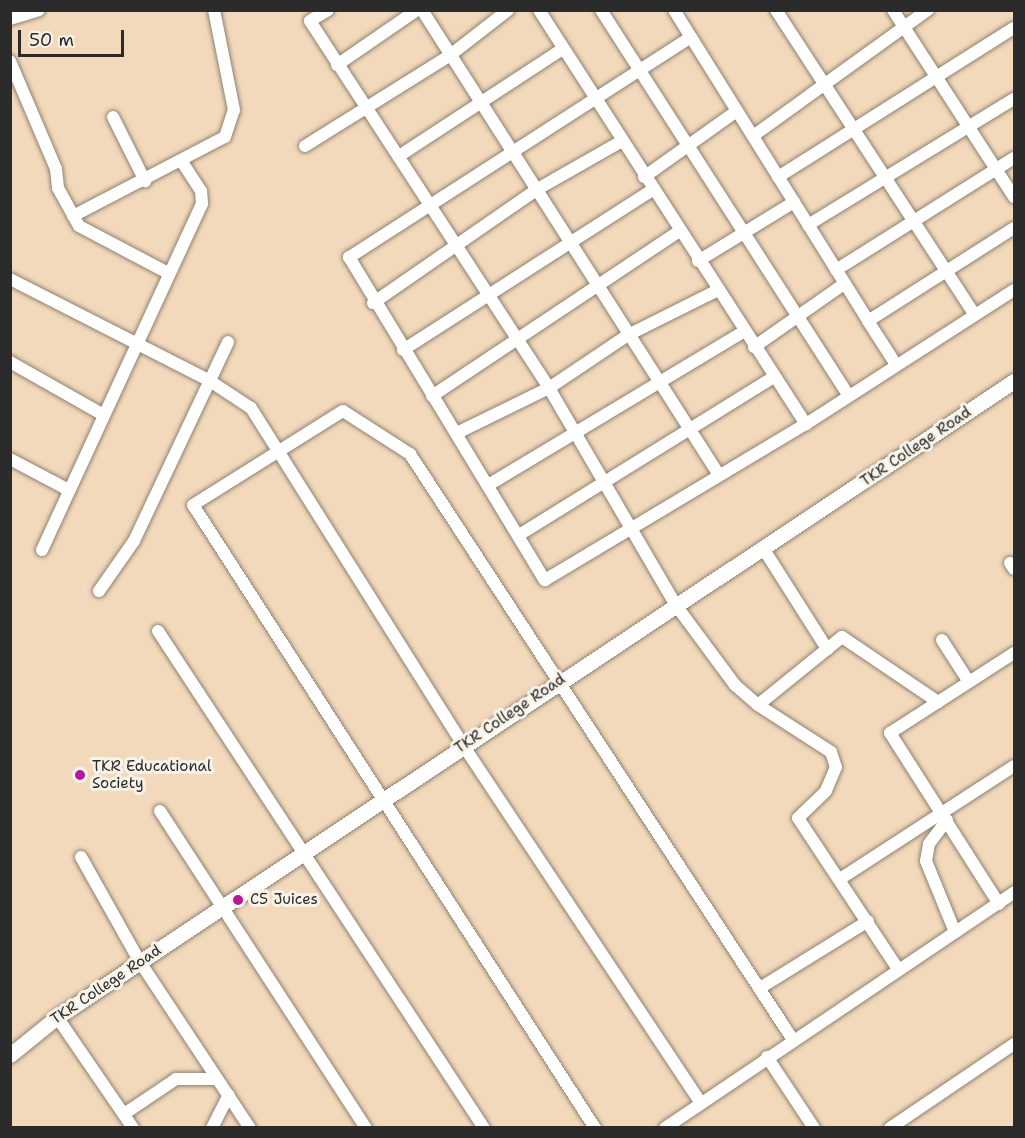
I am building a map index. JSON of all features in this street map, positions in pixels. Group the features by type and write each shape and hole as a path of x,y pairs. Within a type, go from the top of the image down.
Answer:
{"street":[{"path":"10,19 39,10"},
{"path":"73,216 182,162 225,137 234,110 214,10"},
{"path":"328,10 310,21 364,109 399,156 425,203 458,245 518,343 549,388 634,527 675,604 714,660 758,705 831,752 836,767 826,791 798,818 898,969"},
{"path":"337,65 417,10"},
{"path":"422,10 596,289 660,382 719,475"},
{"path":"304,146 449,56 508,10"},
{"path":"555,10 542,14 561,50 597,102 743,332 806,424"},
{"path":"601,10 849,395"},
{"path":"674,10 895,363"},
{"path":"893,10 995,171 1014,197"},
{"path":"753,136 928,10"},
{"path":"778,11 828,84 974,314"},
{"path":"778,177 1014,28"},
{"path":"691,37 639,68 597,102 425,203 349,257 373,303 490,484 545,580 806,424 895,363 1014,290"},
{"path":"399,156 479,101 561,50"},
{"path":"10,61 73,216 112,246 168,273"},
{"path":"808,225 1014,99"},
{"path":"644,177 737,111"},
{"path":"113,117 145,181"},
{"path":"373,303 536,190 622,141"},
{"path":"836,270 916,222 1014,158"},
{"path":"42,550 67,489 138,344 168,273 202,204 201,191 182,162"},
{"path":"403,350 491,297 652,190"},
{"path":"698,261 794,202"},
{"path":"868,321 1014,228"},
{"path":"432,396 518,343 679,231"},
{"path":"10,279 210,381 251,408 276,453 463,745 700,1103"},
{"path":"754,347 844,284"},
{"path":"457,433 549,388 628,335 718,290"},
{"path":"490,484 579,436 660,382 743,332"},
{"path":"99,591 134,541 228,342"},
{"path":"10,362 102,414"},
{"path":"519,535 774,377"},
{"name":"TKR College Road","path":"10,1055 57,1017 562,679 1014,381"},
{"path":"595,1128 193,505 343,411 410,454 562,679 793,1040"},
{"path":"10,459 67,489"},
{"path":"763,548 827,649"},
{"path":"158,630 301,854 484,1128"},
{"path":"758,705 842,637 938,702"},
{"path":"942,640 969,682"},
{"path":"999,904 890,733 1014,653"},
{"path":"840,879 945,817 1014,766"},
{"path":"160,811 219,909 366,1128"},
{"path":"945,817 929,844 926,861 955,932"},
{"path":"81,858 140,962 250,1128"},
{"path":"664,1128 1014,893"},
{"path":"760,988 867,921"},
{"path":"57,1017 133,1128"},
{"path":"890,1128 1014,1044"},
{"path":"767,1057 814,1128"},
{"path":"124,1114 176,1079 218,1079"},
{"path":"212,1128 229,1095"}],"place":[{"name":"TKR Educational Society","path":"80,775"},
{"name":"C5 Juices","path":"238,900"}]}
